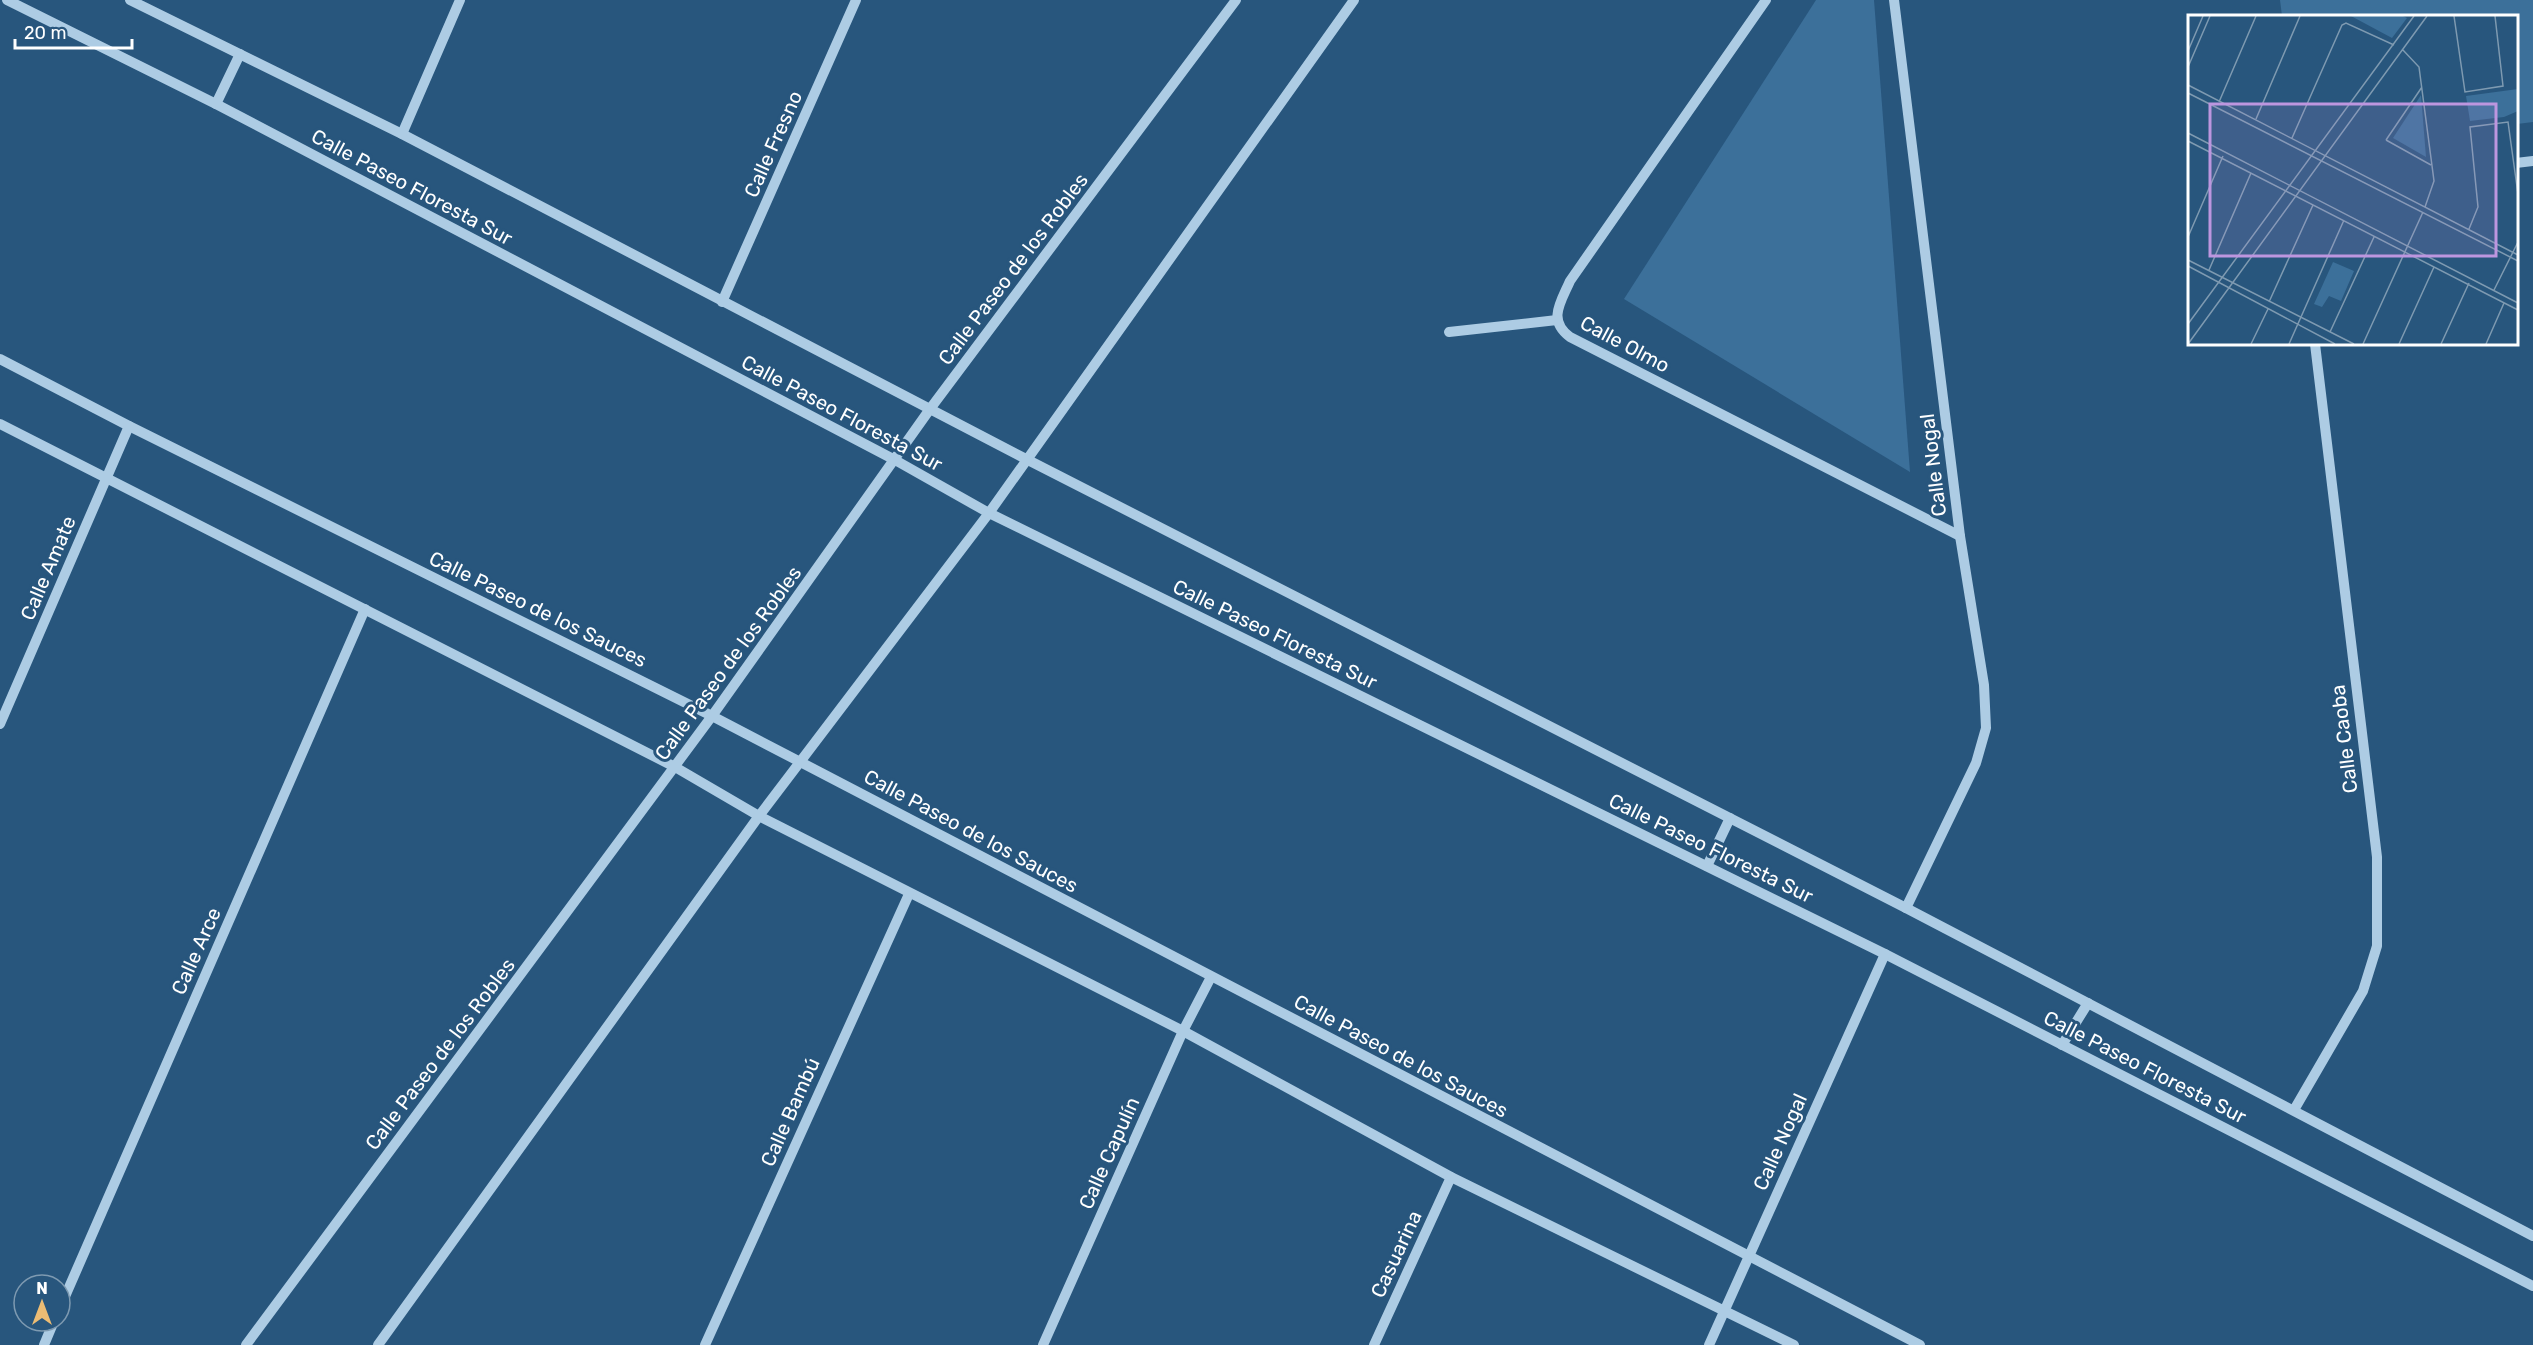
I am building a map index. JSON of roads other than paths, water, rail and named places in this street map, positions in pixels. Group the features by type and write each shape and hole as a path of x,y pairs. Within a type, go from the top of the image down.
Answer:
{"street":[{"name":"Calle Paseo Floresta Sur","path":"7,0 216,104 895,460 989,513 1885,954 2533,1287"},
{"name":"Calle Paseo Floresta Sur","path":"130,0 402,134 930,410 1906,908 2533,1236"},
{"path":"402,134 460,0"},
{"name":"Calle Fresno","path":"722,302 856,0"},
{"name":"Calle Paseo de los Robles","path":"246,1345 675,767 930,410 1236,0"},
{"path":"378,1345 759,816 989,513 1354,0"},
{"name":"Calle Olmo","path":"1766,0 1570,281 1558,308 1557,320 1560,330 1960,536"},
{"name":"Calle Nogal","path":"1894,0 1960,536 1984,686 1986,728 1976,763 1906,908"},
{"path":"216,104 240,54"},
{"path":"2518,164 2533,161"},
{"path":"1449,332 1557,320"},
{"name":"Calle Caoba","path":"2294,1110 2363,991 2377,946 2378,935 2377,857 2315,345"},
{"name":"Calle Paseo de los Sauces","path":"0,359 129,426 712,716 1747,1257 1920,1345"},
{"path":"0,424 675,767 759,816 1183,1031 1451,1177 1725,1309 1794,1345"},
{"name":"Calle Amate","path":"0,724 129,426"},
{"name":"Calle Arce","path":"72,1280 365,609"},
{"path":"1707,866 1730,818"},
{"name":"Calle Bambú","path":"705,1345 909,894"},
{"name":"Calle Nogal","path":"1709,1345 1885,954"},
{"name":"Calle Capulín","path":"1043,1345 1183,1031 1210,977"},
{"path":"2062,1045 2088,1003"},
{"name":"Casuarina","path":"1374,1345 1451,1177"}]}
